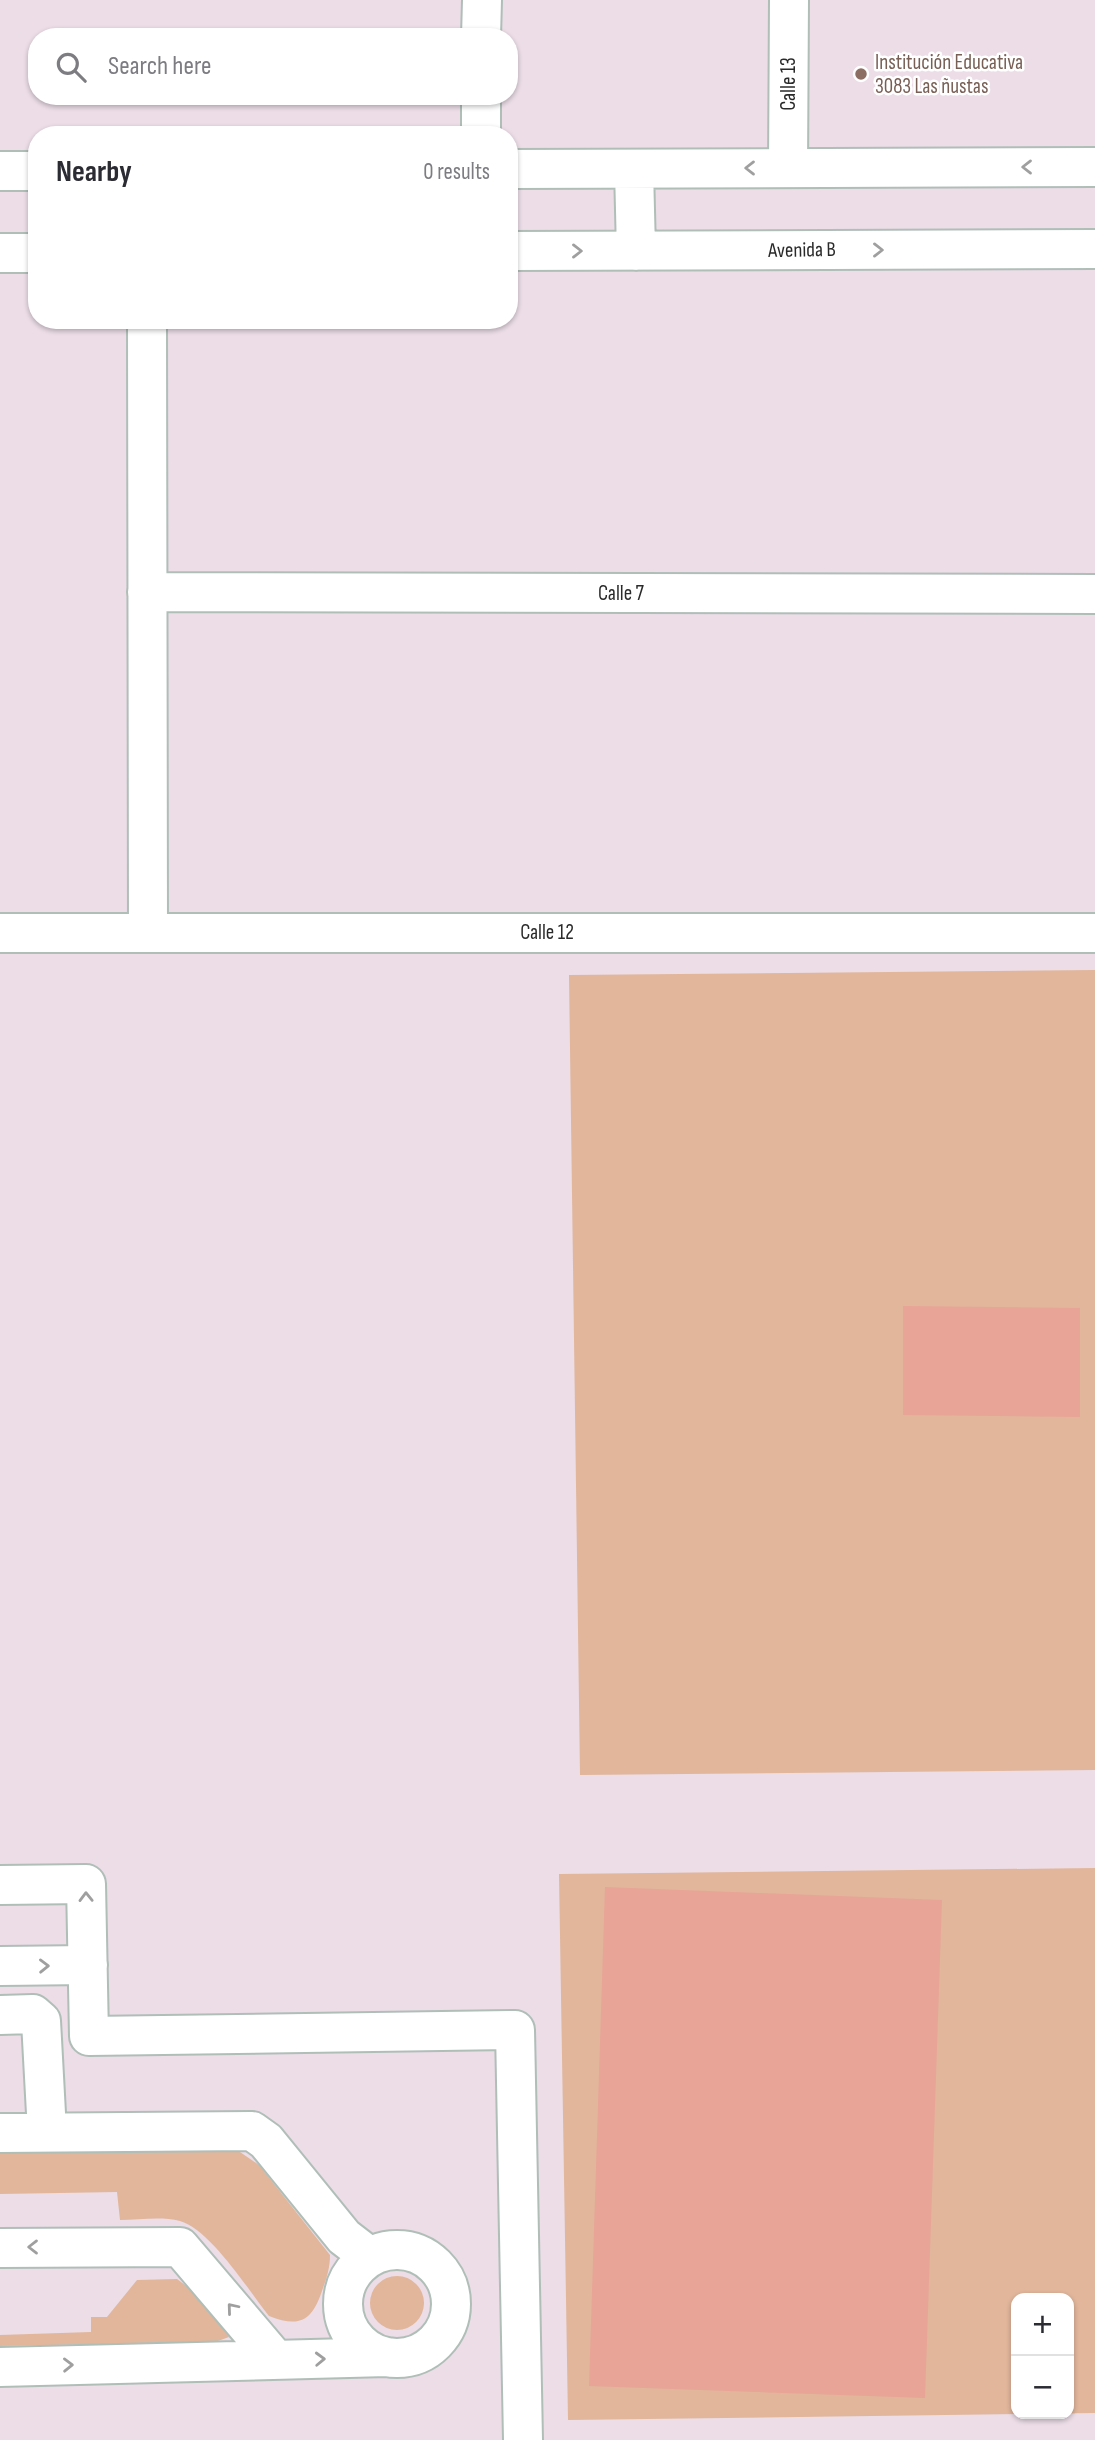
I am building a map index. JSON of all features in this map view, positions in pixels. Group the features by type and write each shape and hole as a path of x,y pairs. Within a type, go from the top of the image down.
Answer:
{"street":[{"path":"481,28 482,0"},
{"name":"Calle 13","path":"788,168 789,0"},
{"path":"481,105 481,126"},
{"path":"518,169 1095,167"},
{"path":"634,169 636,251"},
{"path":"0,171 28,171"},
{"name":"Avenida B","path":"518,251 1095,250"},
{"path":"0,253 28,253"},
{"path":"147,329 148,931"},
{"name":"Calle 7","path":"147,592 1095,594"},
{"name":"Calle 12","path":"0,933 1095,933"},
{"path":"0,1885 86,1884 89,2036 515,2030 523,2440"},
{"path":"0,1966 88,1965"},
{"path":"0,2015 33,2014 41,2021 47,2132"},
{"path":"0,2133 257,2133 344,2237 370,2257"},
{"path":"0,2248 180,2247 276,2360"},
{"path":"0,2367 409,2357 425,2351 438,2340 447,2326 452,2310 451,2293 445,2277 434,2263 403,2249 386,2250 357,2267 348,2282 343,2299 344,2316 351,2332 375,2354 387,2357"}],"shaded area":[{"path":"1095,970 1095,1770 580,1775 569,975"},
{"path":"903,1306 1080,1308 1080,1417 903,1415"},
{"path":"1095,1868 1095,2413 1074,2413 1074,2293 1011,2293 1011,2414 568,2420 559,1874"},
{"path":"605,1887 942,1900 925,2398 589,2386"},
{"path":"237,2150 259,2165 330,2255 327,2276 319,2299 310,2314 298,2321 269,2316 216,2248 192,2226 165,2219 120,2220 117,2192 0,2194 0,2152"},
{"path":"397,2276 416,2284 424,2303 416,2322 397,2330 378,2322 370,2303 378,2284"},
{"path":"177,2279 197,2294 229,2337 215,2342 0,2346 0,2335 91,2332 91,2317 107,2317 137,2280"}],"place":[{"name":"Institución Educativa 3083 Las ñustas","path":"861,74"}]}
